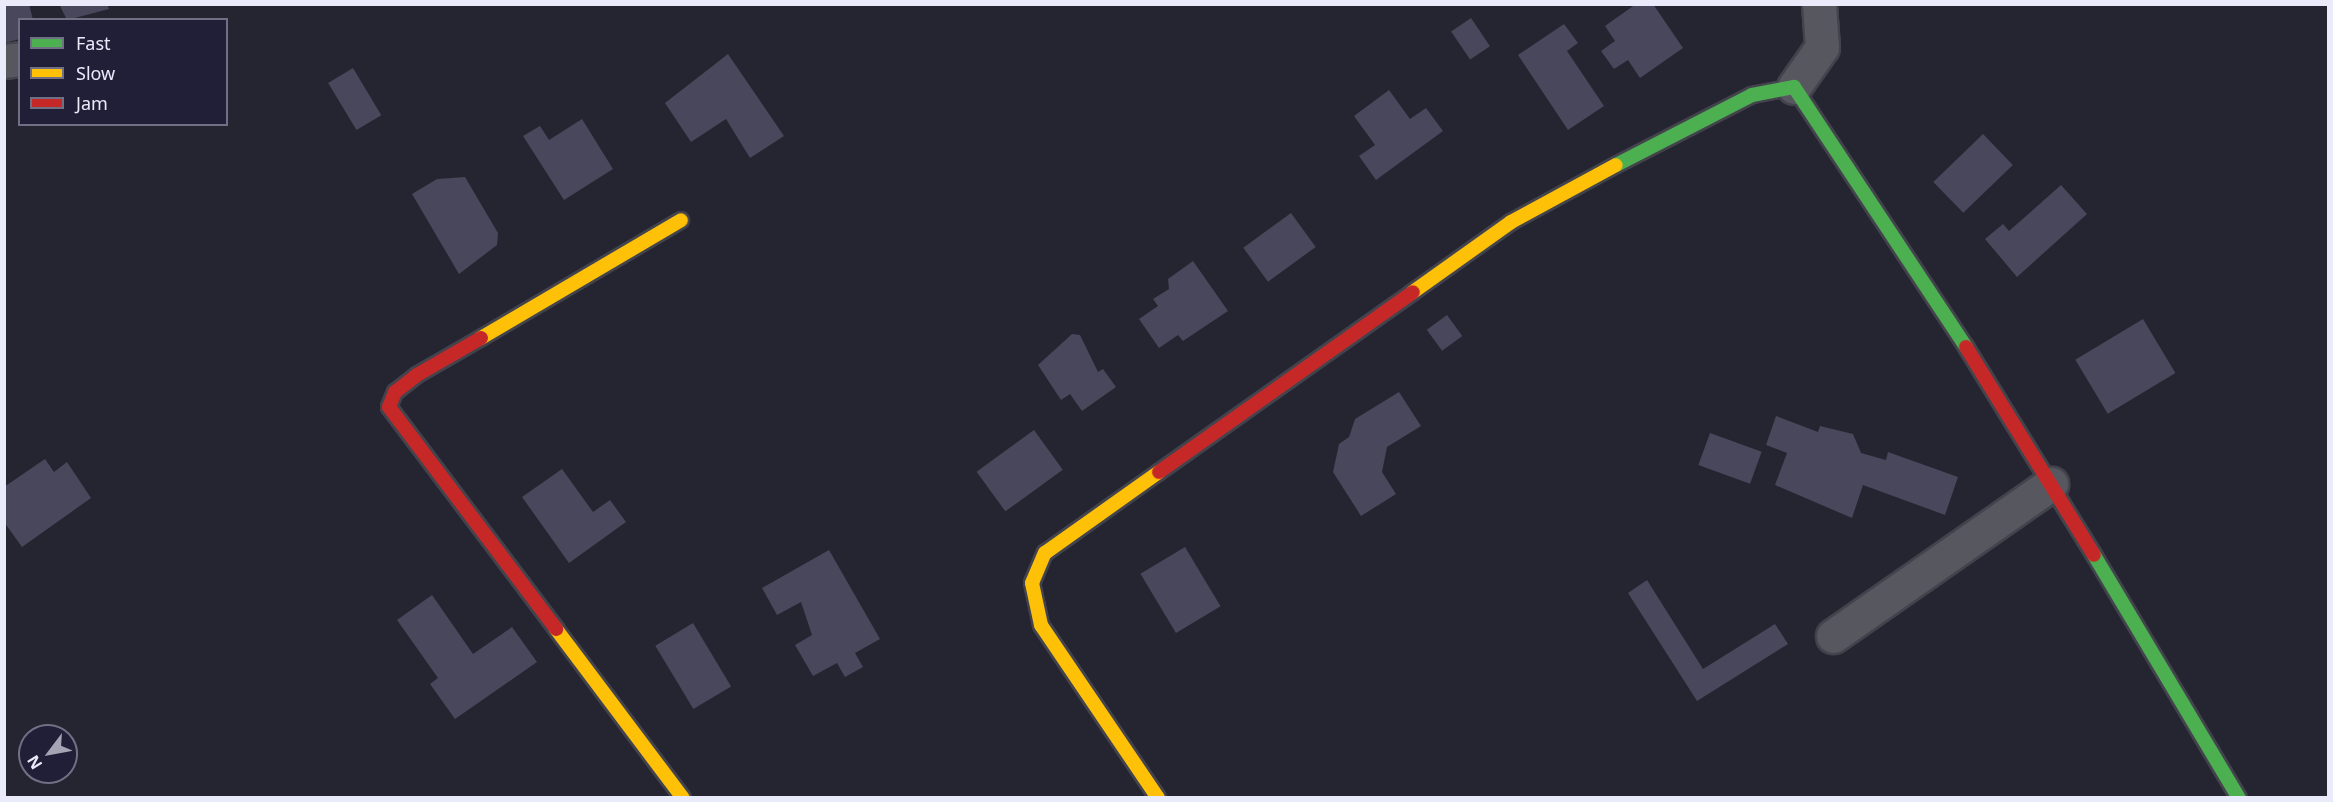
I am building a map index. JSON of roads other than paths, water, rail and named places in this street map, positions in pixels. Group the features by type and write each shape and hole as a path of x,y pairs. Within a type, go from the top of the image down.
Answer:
{"street":[{"path":"1158,798 1041,625 1032,583 1045,553 1511,222 1709,114 1752,95 1794,87 1822,47 1819,4"},
{"path":"1794,87 2051,484 2239,798"},
{"path":"672,794 388,407 395,393 417,375 681,220"},
{"path":"1833,636 2051,484"}]}
